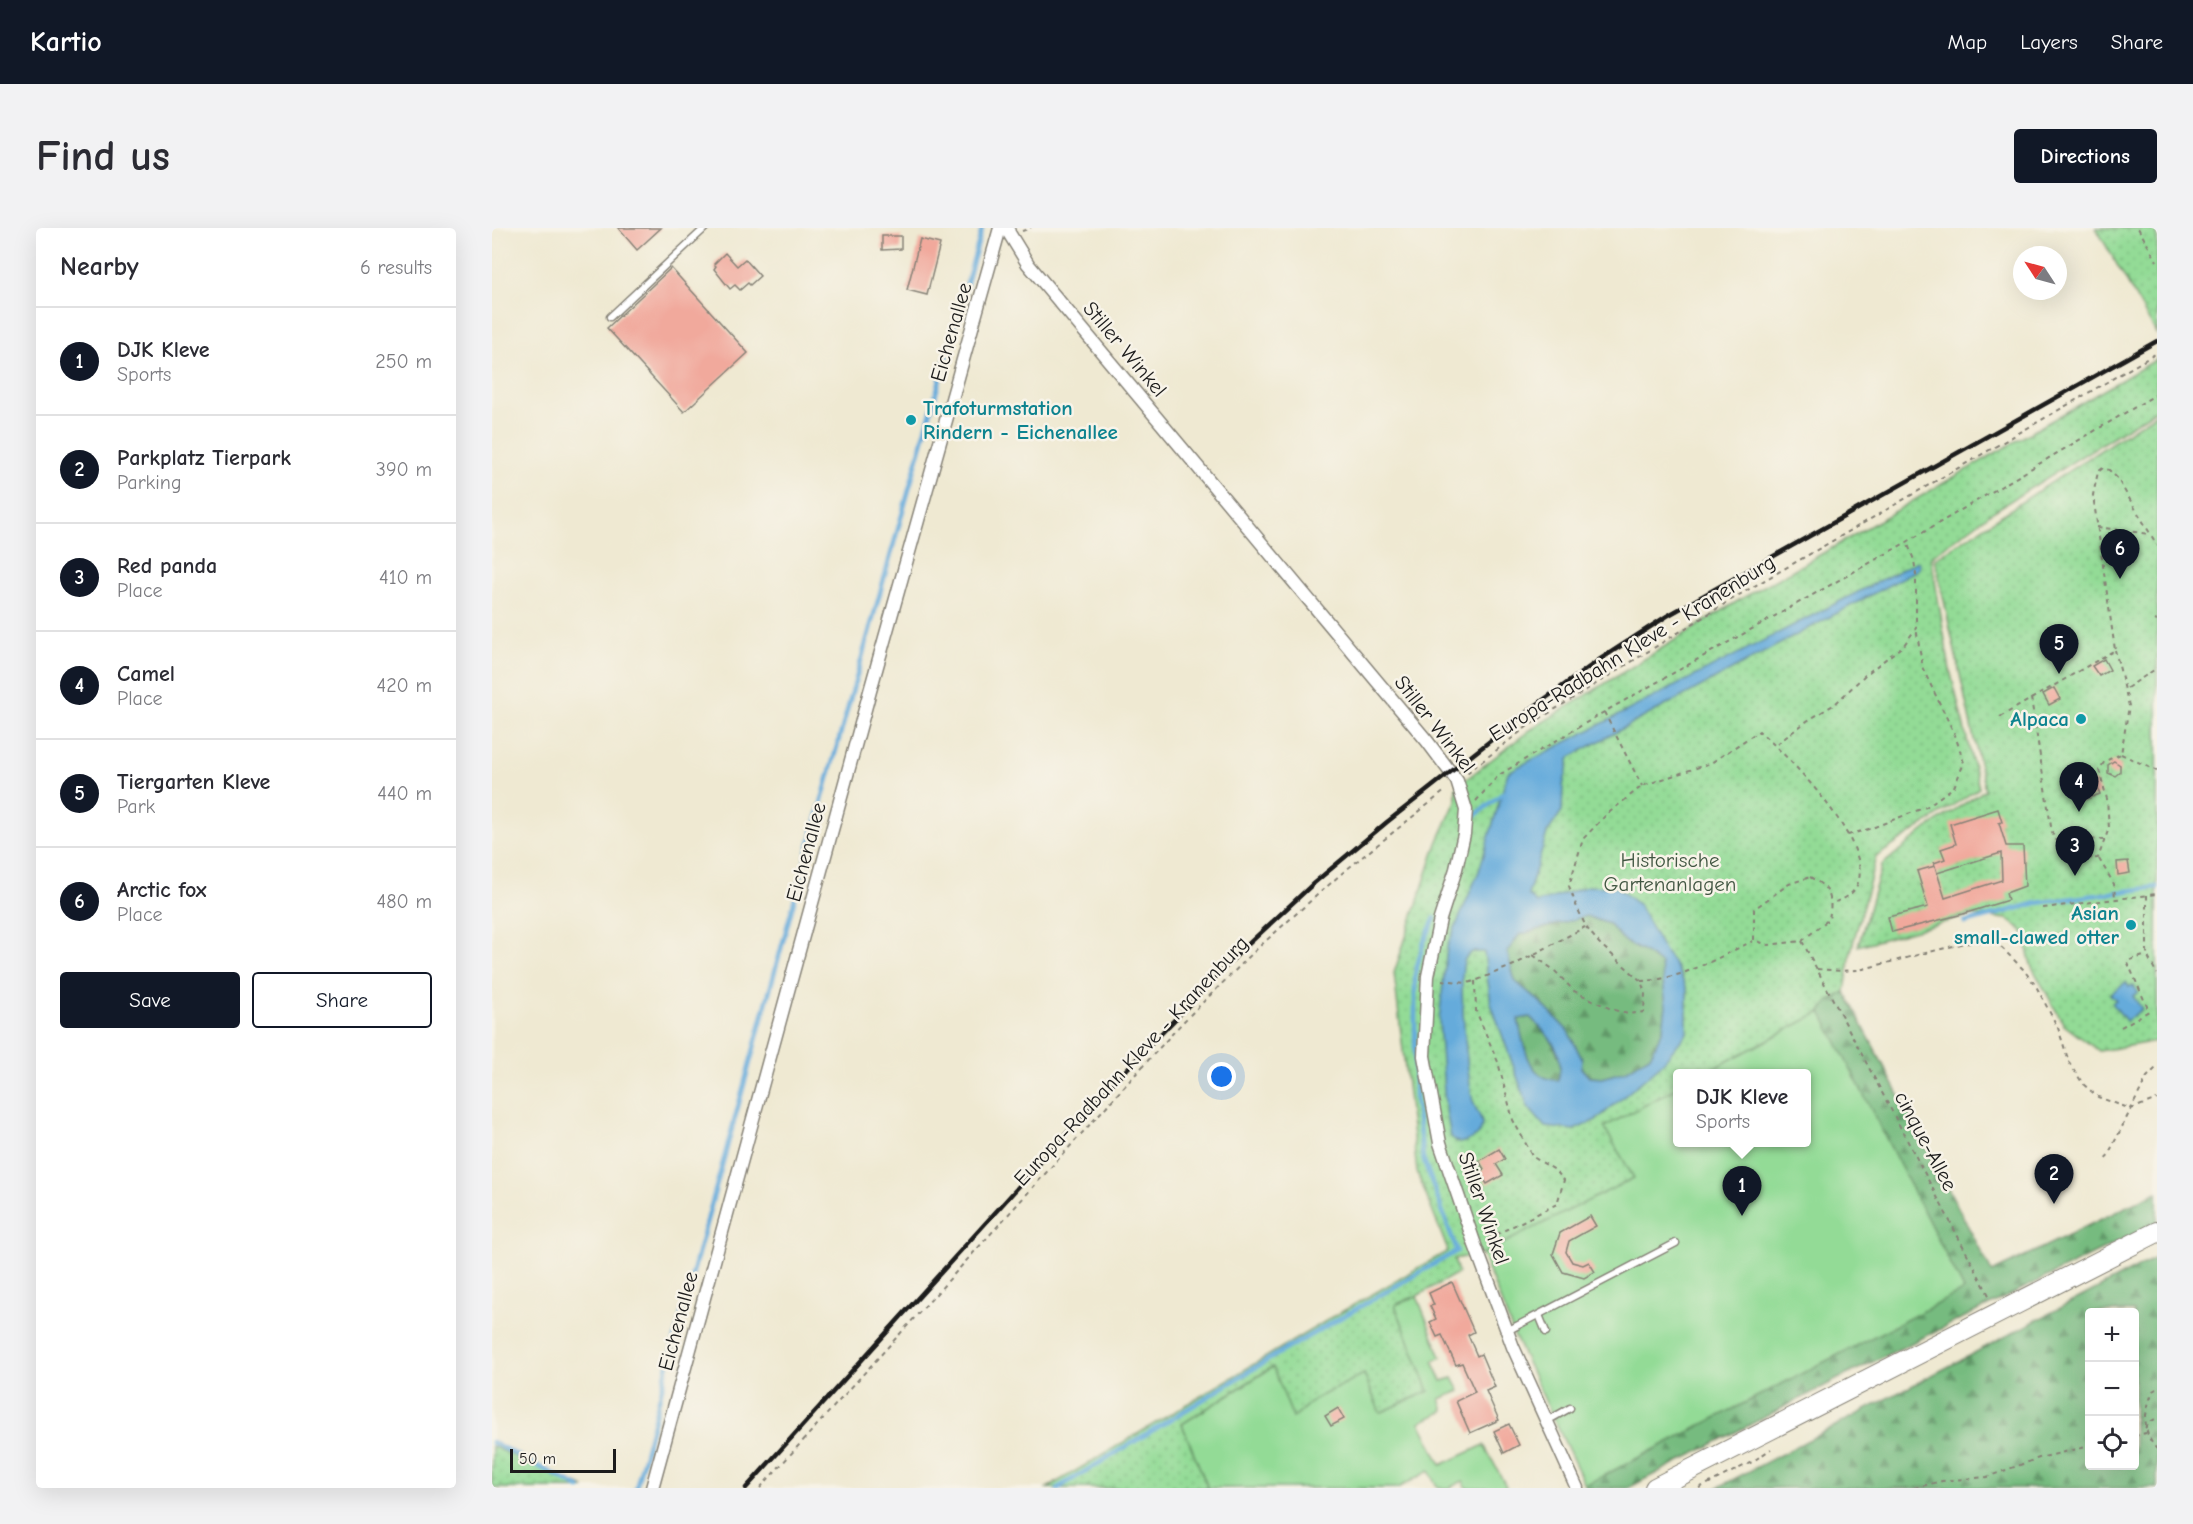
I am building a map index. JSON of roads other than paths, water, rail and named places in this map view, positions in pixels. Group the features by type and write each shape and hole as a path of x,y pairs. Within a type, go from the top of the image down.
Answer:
{"main road":[{"path":"1655,1488 2157,1232"}],"street":[{"name":"Eichenallee","path":"652,1488 870,691 1000,228"},
{"name":"Stiller Winkel","path":"1008,228 1028,264 1427,741 1457,781 1466,810 1464,834 1440,920 1428,976 1424,1056 1440,1143 1475,1245 1507,1331 1577,1488"}],"lane":[{"path":"610,317 705,228"},
{"path":"1507,1331 1676,1243"},
{"path":"1539,1315 1546,1332"},
{"path":"1546,1421 1570,1408"}],"water":[{"path":"1918,561 1920,564 1919,569 1570,757 1563,786 1562,811 1547,833 1528,895 1537,903 1588,886 1616,887 1639,905 1687,989 1687,1033 1660,1066 1596,1120 1574,1130 1545,1127 1528,1107 1491,1004 1484,952 1472,952 1465,959 1463,969 1463,1004 1472,1097 1482,1123 1477,1135 1459,1143 1451,1137 1445,1105 1439,1021 1447,947 1479,871 1508,772","holes":["1586,916 1609,924 1625,942 1661,964 1666,1006 1663,1029 1651,1055 1626,1071 1602,1078 1589,1077 1581,1068 1582,1059 1568,1031 1540,1002 1515,981 1507,952 1519,935","1530,1017 1558,1052 1560,1061 1558,1080 1548,1079 1540,1074 1529,1059 1518,1019"]},
{"path":"2126,982 2129,987 2132,985 2138,992 2133,996 2142,1009 2126,1021 2112,1003 2116,1000 2110,994"}],"waterway":[{"path":"636,1488 806,857 982,229"},
{"path":"1476,815 1508,789"},
{"path":"1965,923 2037,903 2157,887"},
{"path":"1058,1488 1281,1352 1457,1251 1423,1158 1415,1096 1415,974 1423,944 1435,918"},
{"path":"492,1442 580,1488"}],"railway":[{"path":"746,1488 1096,1101 1241,951 1314,883 1387,822 1532,708 1599,660 1667,616 2157,341"}],"place":[{"name":"Trafoturmstation Rindern - Eichenallee","path":"911,420"},
{"name":"Arctic fox","path":"2120,579"},
{"name":"Tiergarten Kleve","path":"2059,674"},
{"name":"Alpaca","path":"2081,719"},
{"name":"Camel","path":"2079,812"},
{"name":"Red panda","path":"2075,876"},
{"name":"Asian small-clawed otter","path":"2131,925"},
{"name":"Parkplatz Tierpark","path":"2054,1204"},
{"name":"DJK Kleve","path":"1742,1216"}],"park label":[{"name":"Historische Gartenanlagen","path":"1670,872"}]}
